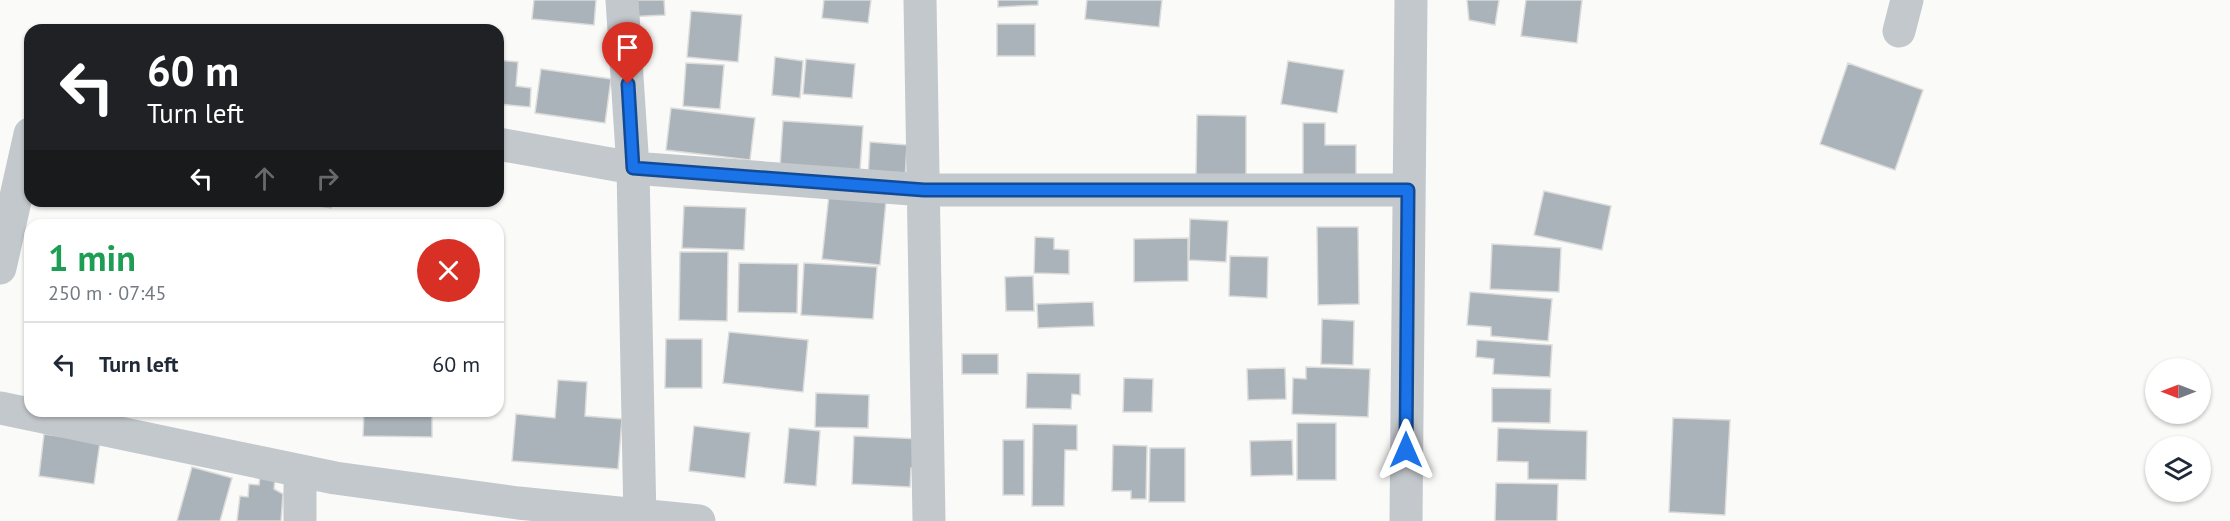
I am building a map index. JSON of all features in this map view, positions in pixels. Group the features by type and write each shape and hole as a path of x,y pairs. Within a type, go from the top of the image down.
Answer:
{"street":[{"path":"622,0 633,168 640,518"},
{"path":"920,0 929,521"},
{"path":"1406,521 1411,0"},
{"path":"1899,31 1907,0"},
{"path":"504,145 633,168 924,190 1408,190"},
{"path":"0,268 24,161"},
{"path":"0,408 24,413"},
{"path":"43,417 335,478 640,518 699,521"},
{"path":"300,471 300,521"}],"building":[{"path":"534,0 596,0 594,25 532,19"},
{"path":"625,0 664,0 665,15 626,17"},
{"path":"824,0 871,0 868,23 822,18"},
{"path":"998,0 1038,0 1038,5 998,7"},
{"path":"1087,0 1162,0 1159,27 1085,19"},
{"path":"1467,0 1499,0 1495,25 1469,20"},
{"path":"1526,0 1582,0 1577,43 1521,36"},
{"path":"691,11 742,15 738,62 687,57"},
{"path":"997,24 1035,24 1035,56 997,56"},
{"path":"775,57 803,61 800,98 772,95"},
{"path":"806,59 855,64 852,98 803,94"},
{"path":"504,61 518,62 516,86 531,88 530,107 504,105"},
{"path":"1288,61 1344,70 1337,113 1281,104"},
{"path":"686,63 724,65 720,109 683,106"},
{"path":"1848,63 1923,90 1895,170 1820,144"},
{"path":"541,69 611,79 605,123 535,113"},
{"path":"671,108 755,118 750,160 666,150"},
{"path":"1197,115 1246,116 1246,177 1196,177"},
{"path":"783,121 863,126 860,171 780,166"},
{"path":"1303,123 1325,123 1325,145 1356,145 1356,184 1303,184"},
{"path":"870,142 907,145 905,180 868,178"},
{"path":"1544,191 1611,206 1602,250 1534,235"},
{"path":"829,195 886,201 880,265 822,259"},
{"path":"684,206 746,208 744,250 682,248"},
{"path":"1190,219 1228,221 1226,262 1189,260"},
{"path":"1317,227 1358,227 1359,304 1318,305"},
{"path":"1035,237 1054,238 1054,249 1069,250 1069,274 1034,273"},
{"path":"1188,238 1188,281 1134,282 1134,239"},
{"path":"1492,244 1561,248 1559,292 1490,289"},
{"path":"680,252 728,252 727,321 679,320"},
{"path":"1230,256 1268,257 1267,298 1229,296"},
{"path":"739,263 798,264 797,313 738,312"},
{"path":"804,263 877,267 873,319 801,315"},
{"path":"1033,276 1034,311 1006,311 1005,277"},
{"path":"1470,292 1552,299 1548,341 1491,336 1491,327 1467,325"},
{"path":"1093,302 1094,326 1038,328 1037,304"},
{"path":"1322,319 1354,321 1353,365 1321,364"},
{"path":"729,332 808,340 803,392 723,383"},
{"path":"666,339 702,339 702,388 665,388"},
{"path":"1477,340 1552,345 1550,377 1493,374 1494,359 1476,357"},
{"path":"962,354 998,354 998,374 962,374"},
{"path":"1306,367 1370,369 1368,417 1292,414 1293,378 1306,379"},
{"path":"1285,368 1286,399 1248,400 1247,369"},
{"path":"1027,373 1080,374 1080,395 1072,394 1071,409 1026,408"},
{"path":"1124,378 1153,379 1152,412 1123,412"},
{"path":"558,380 587,382 585,416 622,419 618,469 512,461 516,414 555,418"},
{"path":"1492,388 1551,389 1550,423 1492,422"},
{"path":"816,393 869,395 868,428 815,427"},
{"path":"364,417 432,417 432,437 363,436"},
{"path":"1673,418 1730,420 1725,515 1669,512"},
{"path":"1297,423 1336,423 1336,480 1297,480"},
{"path":"1033,424 1077,425 1077,450 1065,450 1064,506 1032,506"},
{"path":"694,426 750,433 745,478 689,471"},
{"path":"789,428 820,431 816,486 784,483"},
{"path":"1498,428 1587,431 1586,480 1528,479 1528,462 1497,461"},
{"path":"44,434 100,442 94,484 39,476"},
{"path":"854,436 922,439 920,468 911,468 910,487 852,484"},
{"path":"1003,440 1024,440 1024,495 1003,495"},
{"path":"1292,440 1293,475 1251,476 1250,441"},
{"path":"1113,445 1147,446 1146,499 1131,499 1131,491 1112,491"},
{"path":"1150,448 1185,448 1185,502 1149,502"},
{"path":"192,467 232,478 220,521 177,521"},
{"path":"261,467 276,469 274,489 283,494 281,521 237,521 240,496 248,497 249,484 259,485"},
{"path":"1496,483 1558,484 1557,521 1495,521"}],"route":[{"path":"628,84 633,168 924,190 1408,190 1406,450"}]}
